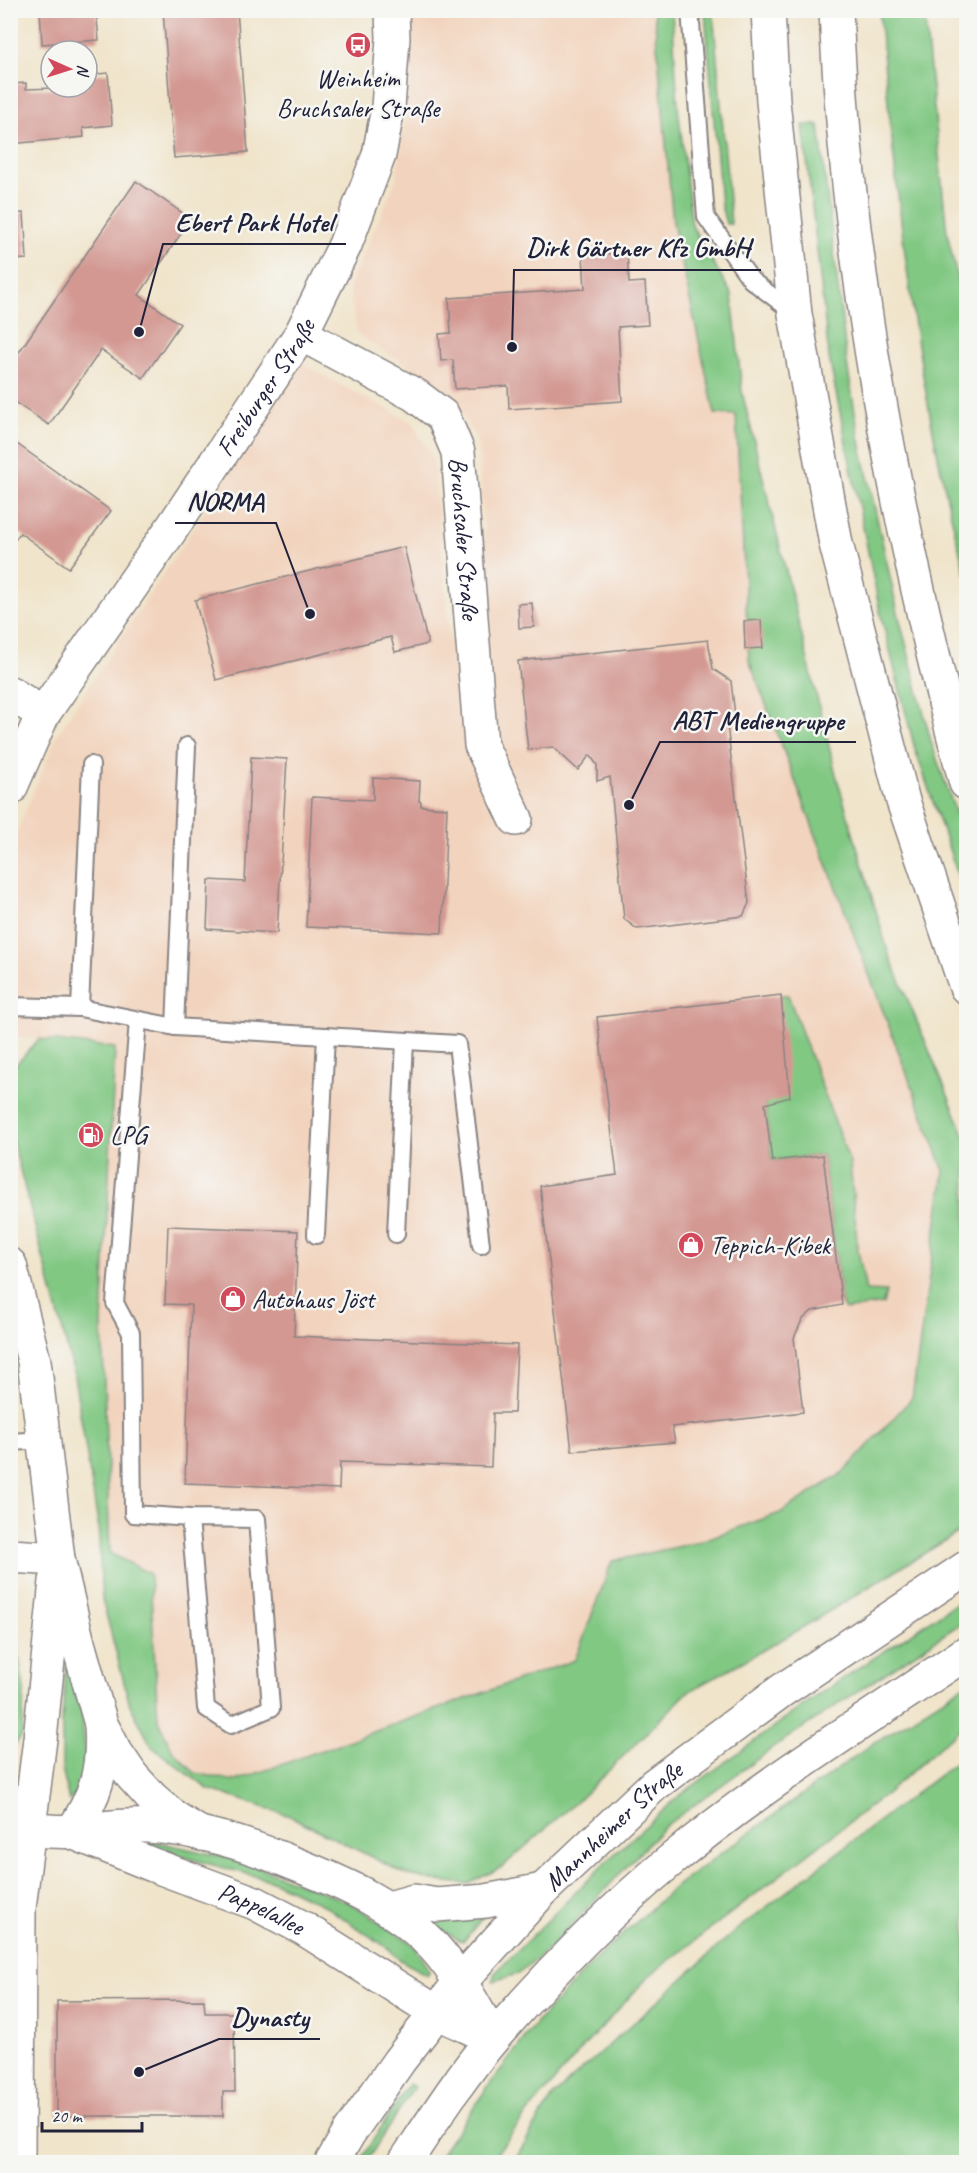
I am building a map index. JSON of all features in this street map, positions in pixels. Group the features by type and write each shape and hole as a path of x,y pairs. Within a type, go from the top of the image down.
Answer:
{"street":[{"name":"Freiburger Straße","path":"10,789 43,714 172,528 301,334 345,245 380,155 388,108 393,38 392,10"},
{"path":"768,10 773,101 795,314 836,543 903,801 966,987"},
{"path":"836,10 842,122 863,306 882,423 933,661 966,783"},
{"name":"Bruchsaler Straße","path":"301,334 415,394 443,416 458,452 481,745 516,819"},
{"path":"10,693 43,714"},
{"path":"10,1265 34,1361 58,1559 78,1643 101,1724 103,1749 95,1790 86,1811 72,1832"},
{"path":"10,1556 58,1559"},
{"path":"18,2163 20,1829 58,1559"},
{"name":"Mannheimer Straße","path":"332,2163 349,2133 392,2070 460,1982 543,1890 654,1785 781,1691 966,1568"},
{"path":"405,2163 493,2038 597,1926 670,1861 781,1776 966,1653"},
{"path":"101,1724 115,1751 132,1776 175,1818 201,1834"},
{"name":"Pappelallee","path":"20,1829 72,1832 105,1826 146,1826 201,1834 259,1849 341,1882 389,1908 435,1949 460,1982 493,2038"},
{"name":"Pappelallee","path":"72,1832 255,1903 303,1928 436,2012 493,2038"},
{"path":"389,1908 414,1901 437,1905 486,1901 543,1890"}],"lane":[{"path":"690,10 706,217 751,280 795,314"},
{"path":"175,1027 187,746"},
{"path":"80,1008 91,765"},
{"path":"10,1006 80,1008 175,1027 457,1044 481,1245"},
{"path":"138,1021 115,1303 131,1333 133,1514 257,1519 271,1708 231,1725 206,1708 190,1518"},
{"path":"315,1236 326,1036"},
{"path":"396,1234 405,1041"},
{"path":"10,1442 45,1440"}],"shaded area":[{"path":"410,11 654,11 673,223 715,414 736,415 749,660 944,1171 912,1398 843,1473 780,1513 694,1543 612,1561 575,1660 235,1781 195,1773 173,1751 158,1720 150,1574 110,1553 102,1324 115,1048 11,1036 11,846 57,735 302,364 413,423 433,460 450,638 492,632 477,440 449,392 357,334 349,287 396,180 410,82"}],"green space":[{"path":"654,11 672,11 678,107 692,226 732,295 742,392 836,775 888,952 966,1139 966,1528 790,1635 688,1692 586,1793 502,1867 468,1884 436,1881 405,1874 290,1816 208,1789 152,1747 130,1705 102,1599 98,1524 73,1370 11,1136 10,1071 39,1039 115,1048 102,1324 110,1553 150,1574 158,1720 173,1751 195,1773 235,1781 575,1660 612,1561 695,1543 780,1513 843,1473 912,1398 944,1171 749,660 736,415 715,414 673,223"},
{"path":"705,11 713,11 731,224 726,224 721,205"},
{"path":"879,11 924,11 947,232 966,318 966,575 934,436 910,295"},
{"path":"803,125 819,125 847,364 860,441 898,613 932,745 966,842 966,899 915,749 881,616 829,358"},
{"path":"781,995 788,995 850,1163 858,1250 866,1291 886,1292 883,1304 845,1310 842,1305 823,1155 772,1161 765,1104"},
{"path":"10,1595 24,1690 22,1736 13,1747 10,1747"},
{"path":"966,1597 966,1620 781,1742 664,1827 549,1949 517,1974 493,1981 494,1974 609,1859 679,1796 812,1699"},
{"path":"66,1665 82,1713 85,1754 81,1789 69,1801 62,1768"},
{"path":"966,1684 966,1724 887,1793 649,1976 587,2043 529,2111 490,2162 435,2162 535,2024 599,1956 677,1885 875,1742"},
{"path":"959,1760 966,1761 966,2162 513,2162 554,2095 735,1931"},
{"path":"127,1835 242,1861 349,1902 413,1944 430,1970 427,1975 400,1960 389,1949 323,1905 270,1880 126,1842"},
{"path":"489,1909 463,1942 427,1922 429,1916"},
{"path":"409,2084 414,2087 366,2162 359,2162"}],"building":[{"path":"40,10 96,10 99,39 42,39"},
{"path":"163,10 237,10 248,152 174,158"},
{"path":"108,73 112,125 83,128 84,137 10,144 10,84 26,83 26,89 39,89 39,99 99,99 99,74"},
{"path":"136,181 191,219 139,295 180,324 143,378 101,350 49,425 10,399 10,365"},
{"path":"24,213 27,259 10,260 10,214"},
{"path":"627,252 629,283 645,282 648,325 618,327 622,401 509,409 508,386 455,389 453,360 441,361 439,334 451,333 449,298 585,289 583,256"},
{"path":"10,439 111,511 69,568 20,533 10,547"},
{"path":"404,547 428,644 395,652 391,637 216,680 195,600"},
{"path":"532,603 534,627 519,628 518,604"},
{"path":"761,620 763,648 745,649 744,621"},
{"path":"708,640 713,669 731,681 736,724 727,725 749,903 743,916 637,929 624,919 610,777 597,781 597,765 590,755 578,770 553,747 528,750 518,661"},
{"path":"251,757 287,759 277,933 207,929 209,880 245,882"},
{"path":"373,778 420,781 421,806 447,808 442,933 306,927 312,797 373,800"},
{"name":"Teppich-Kibek","path":"781,995 790,1097 765,1104 772,1161 823,1155 842,1305 812,1311 802,1320 794,1338 803,1412 672,1427 675,1442 572,1451 540,1186 617,1175 597,1017"},
{"path":"168,1226 298,1231 294,1336 517,1345 514,1413 493,1413 491,1467 340,1462 339,1489 185,1483 191,1305 165,1304"},
{"path":"204,2000 205,2013 234,2013 235,2092 223,2092 223,2116 57,2116 57,2001"}],"place":[{"name":"Weinheim Bruchsaler Straße","path":"358,45"},
{"name":"Ebert Park Hotel","path":"139,332"},
{"name":"Dirk Gärtner Kfz GmbH","path":"512,347"},
{"name":"NORMA","path":"310,614"},
{"name":"ABT Mediengruppe","path":"629,805"},
{"name":"LPG","path":"91,1135"},
{"name":"Teppich-Kibek","path":"691,1245"},
{"name":"Autohaus Jöst","path":"233,1299"},
{"name":"Dynasty","path":"139,2072"}]}
